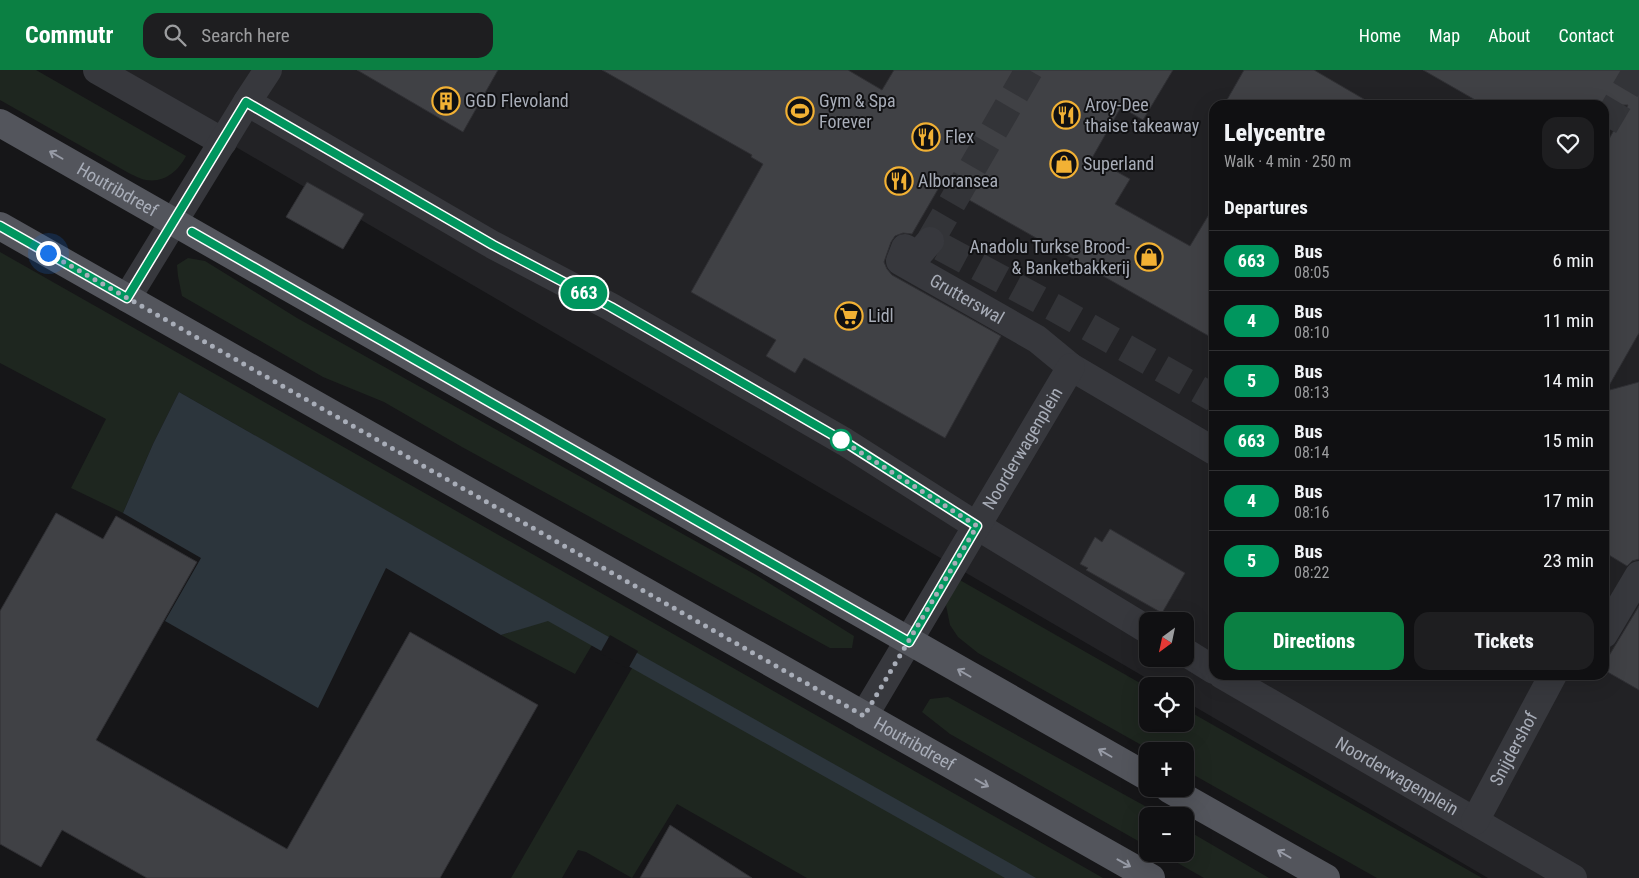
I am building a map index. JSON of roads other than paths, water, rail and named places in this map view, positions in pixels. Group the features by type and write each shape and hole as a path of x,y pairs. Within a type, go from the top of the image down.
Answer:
{"main road":[{"name":"Houtribdreef","path":"0,123 1139,772"},
{"name":"Houtribdreef","path":"0,226 1151,878"},
{"path":"1183,797 1326,878"}],"street":[{"path":"96,70 223,142"},
{"path":"127,298 246,102 268,70"},
{"path":"246,102 493,245 611,307 845,442 977,526 864,716"},
{"name":"Grutterswal","path":"930,241 918,255 905,248 900,261 1037,339 1071,367"},
{"name":"Noorderwagenplein","path":"1139,625 977,526 1071,367 1209,447"},
{"path":"1609,626 1639,575"},
{"path":"1194,658 1209,667"},
{"name":"Noorderwagenplein","path":"1231,680 1573,878"},
{"name":"Snijdershof","path":"1475,821 1550,680"}],"tunnel":[{"path":"1029,70 930,241 1055,308 1209,395"},
{"path":"1609,118 1637,70"}],"place":[{"name":"GGD Flevoland","path":"446,101"},
{"name":"Gym & Spa Forever","path":"800,111"},
{"name":"Aroy-Dee thaise takeaway","path":"1066,115"},
{"name":"Flex","path":"926,137"},
{"name":"Superland","path":"1064,164"},
{"name":"Alboransea","path":"899,181"},
{"name":"Anadolu Turkse Brood- & Banketbakkerij","path":"1149,257"},
{"name":"Lidl","path":"849,316"}]}
